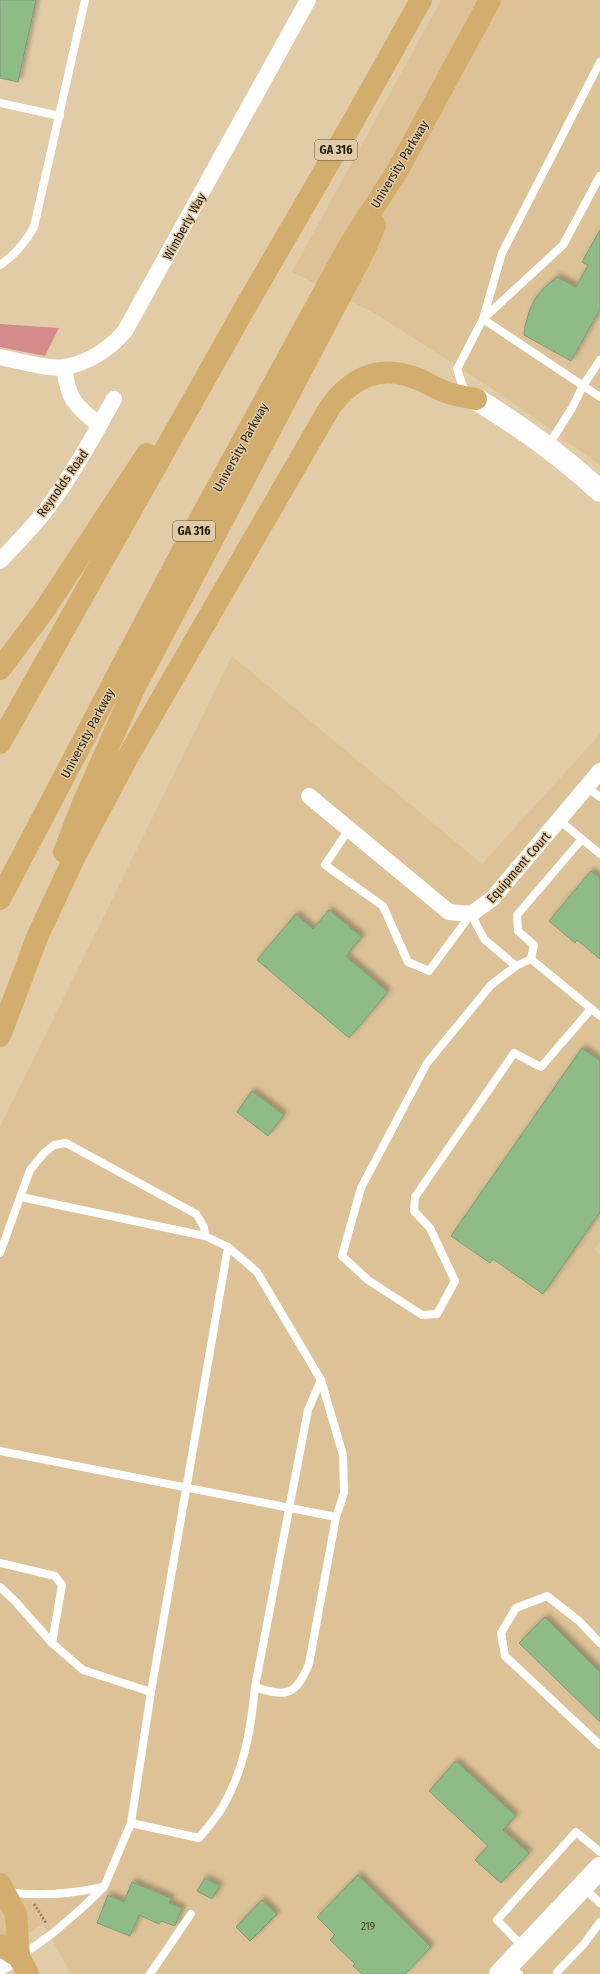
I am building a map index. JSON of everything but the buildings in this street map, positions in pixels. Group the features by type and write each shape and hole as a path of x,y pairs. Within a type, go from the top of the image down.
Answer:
{"highway":[{"name":"GA 316","path":"0,744 250,299 355,118 420,0"},
{"name":"University Parkway","path":"0,899 176,563 338,266 399,168 490,0"},
{"path":"38,935 49,892 82,807 133,691 363,253 399,168"},
{"path":"0,669 43,612 250,299"},
{"path":"0,1036 38,935 75,856 126,760 193,646 308,442 336,398 351,383 383,372 392,372 416,378 447,393 476,398"},
{"path":"2,1888 16,1914 24,1966"},
{"path":"0,1945 24,1966"}],"street":[{"name":"Wimberly Way","path":"0,357 50,367 64,368 102,352 116,342 125,331 308,0"},
{"path":"64,368 70,396 75,404 99,425"},
{"path":"476,398 522,427 548,446 600,491"},
{"name":"Reynolds Road","path":"0,562 49,506 80,460 114,399"},
{"name":"Equipment Court","path":"471,914 492,900 600,771"},
{"path":"309,796 449,912 471,914"},
{"path":"509,1971 524,1948 600,1868"},
{"path":"0,1967 24,1966"}],"lane":[{"path":"0,265 10,259 23,245 34,227 85,0"},
{"path":"476,398 463,387 457,369 483,319 502,253 600,62"},
{"path":"0,103 60,116"},
{"path":"483,319 563,245 600,176"},
{"path":"483,319 600,397"},
{"path":"548,446 600,360"},
{"path":"587,787 600,797"},
{"path":"559,820 600,854"},
{"path":"349,829 325,865 383,906 408,962 429,972 471,914 484,939 516,966"},
{"path":"531,960 534,946 518,931 517,915 582,839"},
{"path":"531,960 516,966 491,985 427,1063 361,1188 342,1256 368,1280 422,1315 437,1314 455,1281 430,1228 414,1211 415,1197 514,1053 541,1067 591,1009"},
{"path":"531,960 600,1016"},
{"path":"0,1253 30,1170 44,1153 54,1145 66,1143 196,1214 204,1227 205,1236"},
{"path":"21,1197 205,1236 228,1247 257,1272 321,1380 343,1455 344,1493 336,1517 309,1664 302,1681 288,1693 274,1693 256,1687"},
{"path":"24,1966 53,1933 104,1887 131,1823 150,1692 228,1247"},
{"path":"131,1823 199,1838 222,1808 239,1772 251,1731 256,1687 288,1509 308,1410 321,1380"},
{"path":"0,1452 288,1509 336,1517"},
{"path":"0,1563 54,1576 62,1585 52,1643"},
{"path":"0,1587 15,1601 52,1643 83,1670 150,1692"},
{"path":"600,1643 579,1622 546,1596 516,1608 500,1634 505,1656 600,1745"},
{"path":"524,1948 497,1920 576,1832 600,1852"},
{"path":"582,1886 600,1903"},
{"path":"2,1888 29,1895 72,1893 104,1887"},
{"path":"150,1974 191,1914"},
{"path":"557,1972 584,1944 600,1922"}],"path":[{"path":"29,1895 46,1923"}],"shaded area":[{"path":"441,0 600,0 600,465 508,399 376,314 292,272"},
{"path":"0,324 59,328 45,356 0,347"},
{"path":"232,656 482,864 600,734 600,1242 594,1249 600,1254 600,1974 71,1974 43,1924 0,1952 0,1127"}]}
